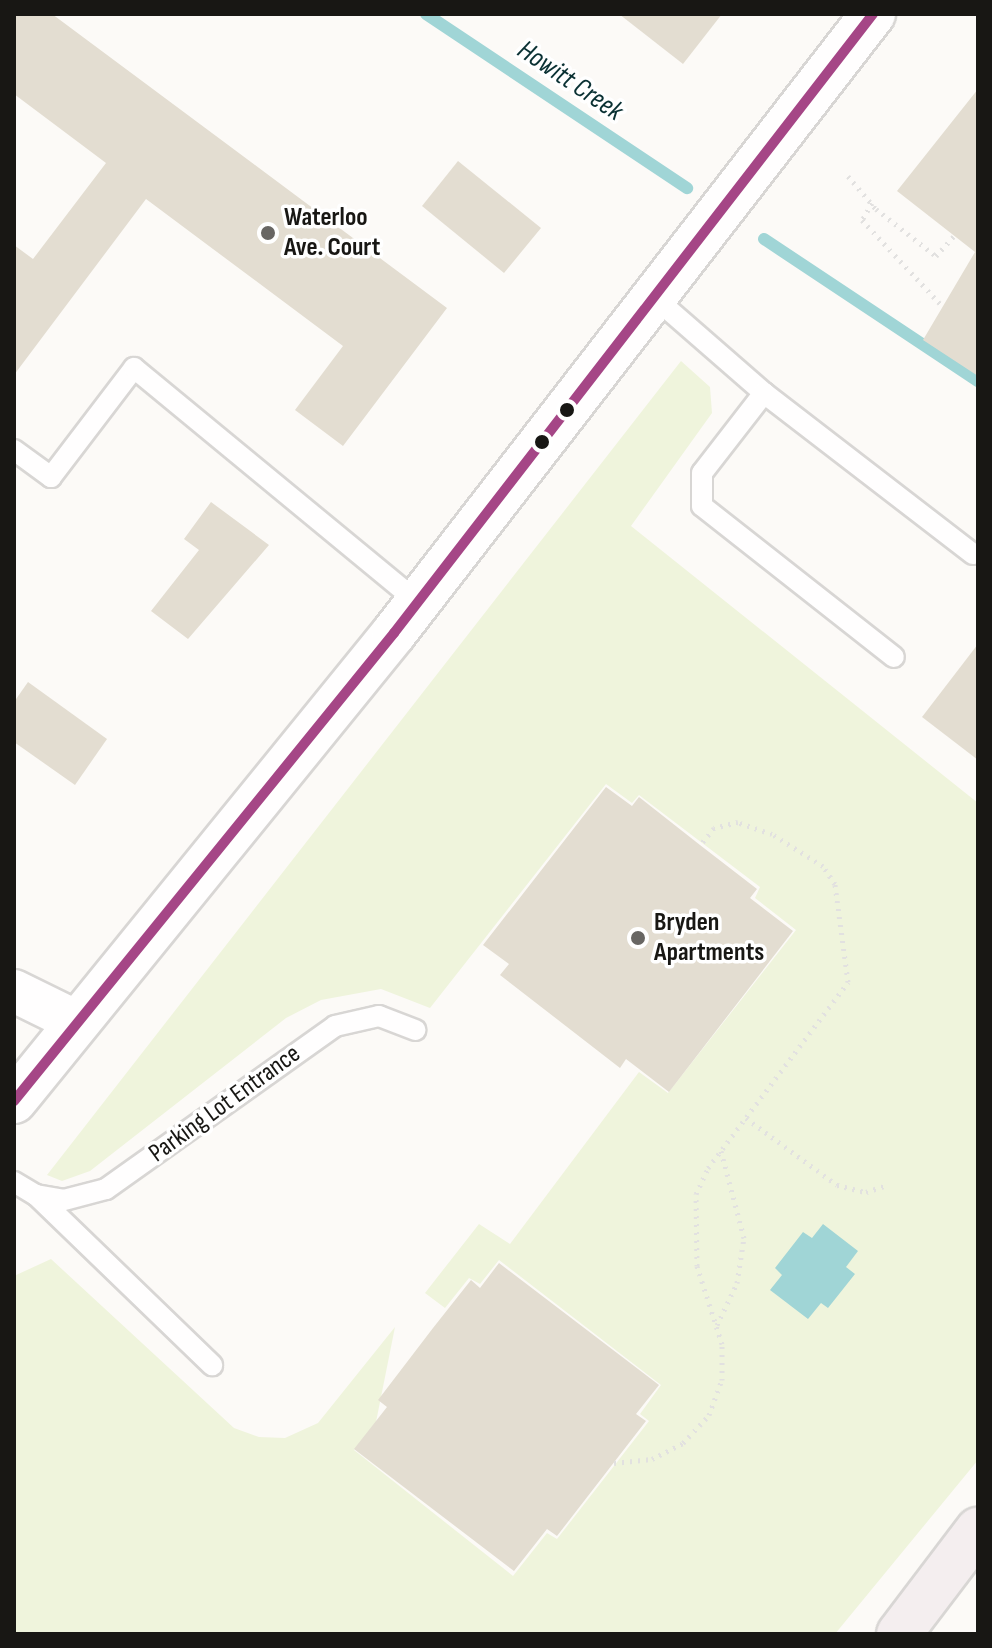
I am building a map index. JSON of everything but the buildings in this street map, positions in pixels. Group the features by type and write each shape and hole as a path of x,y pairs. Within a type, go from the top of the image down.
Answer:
{"main road":[{"path":"899,1634 978,1530"}],"street":[{"path":"14,1101 75,1021 418,602 873,14"},
{"path":"14,991 75,1021"}],"lane":[{"path":"654,297 764,393 973,554"},
{"path":"14,450 51,477 134,368 418,602"},
{"path":"764,393 702,473 702,506 894,657"},
{"name":"Parking Lot Entrance","path":"36,1195 64,1200 106,1189 335,1026 379,1016 415,1030"},
{"name":"Parking Lot Entrance","path":"14,1182 36,1195 212,1365"}],"path":[{"path":"848,176 872,203 936,256 954,236"},
{"path":"872,203 862,220 943,307"},
{"path":"614,1463 635,1464 663,1454 683,1443 709,1415 722,1380 716,1326 697,1266 695,1212 700,1182 848,982 835,884 823,866 757,827 725,824 700,845"},
{"path":"746,1118 837,1185 866,1192 887,1185"},
{"path":"716,1326 737,1283 744,1238 721,1150"}],"green space":[{"path":"681,361 710,387 712,413 631,526 978,803 978,1460 835,1634 14,1634 14,1276 51,1259 234,1428 259,1437 285,1438 318,1423 395,1327 376,1422 354,1450 513,1576 547,1533 557,1539 649,1421 640,1414 661,1385 499,1260 480,1284 469,1278 445,1308 425,1293 479,1224 510,1244 639,1072 668,1093 796,930 755,898 760,887 639,795 632,803 606,784 430,1008 381,989 321,1000 286,1018 90,1171 62,1181 47,1175"}],"water":[{"path":"823,1224 858,1251 846,1267 855,1274 828,1308 821,1303 808,1319 770,1290 782,1275 775,1268 803,1232 812,1238"}],"waterway":[{"name":"Howitt Creek","path":"426,14 687,188"},
{"name":"Howitt Creek","path":"764,239 978,381"}],"transit line":[{"path":"14,1101 394,633 873,14"}],"place":[{"name":"Waterloo Ave. Court","path":"268,233"},
{"name":"Bryden Apartments","path":"638,938"}]}
